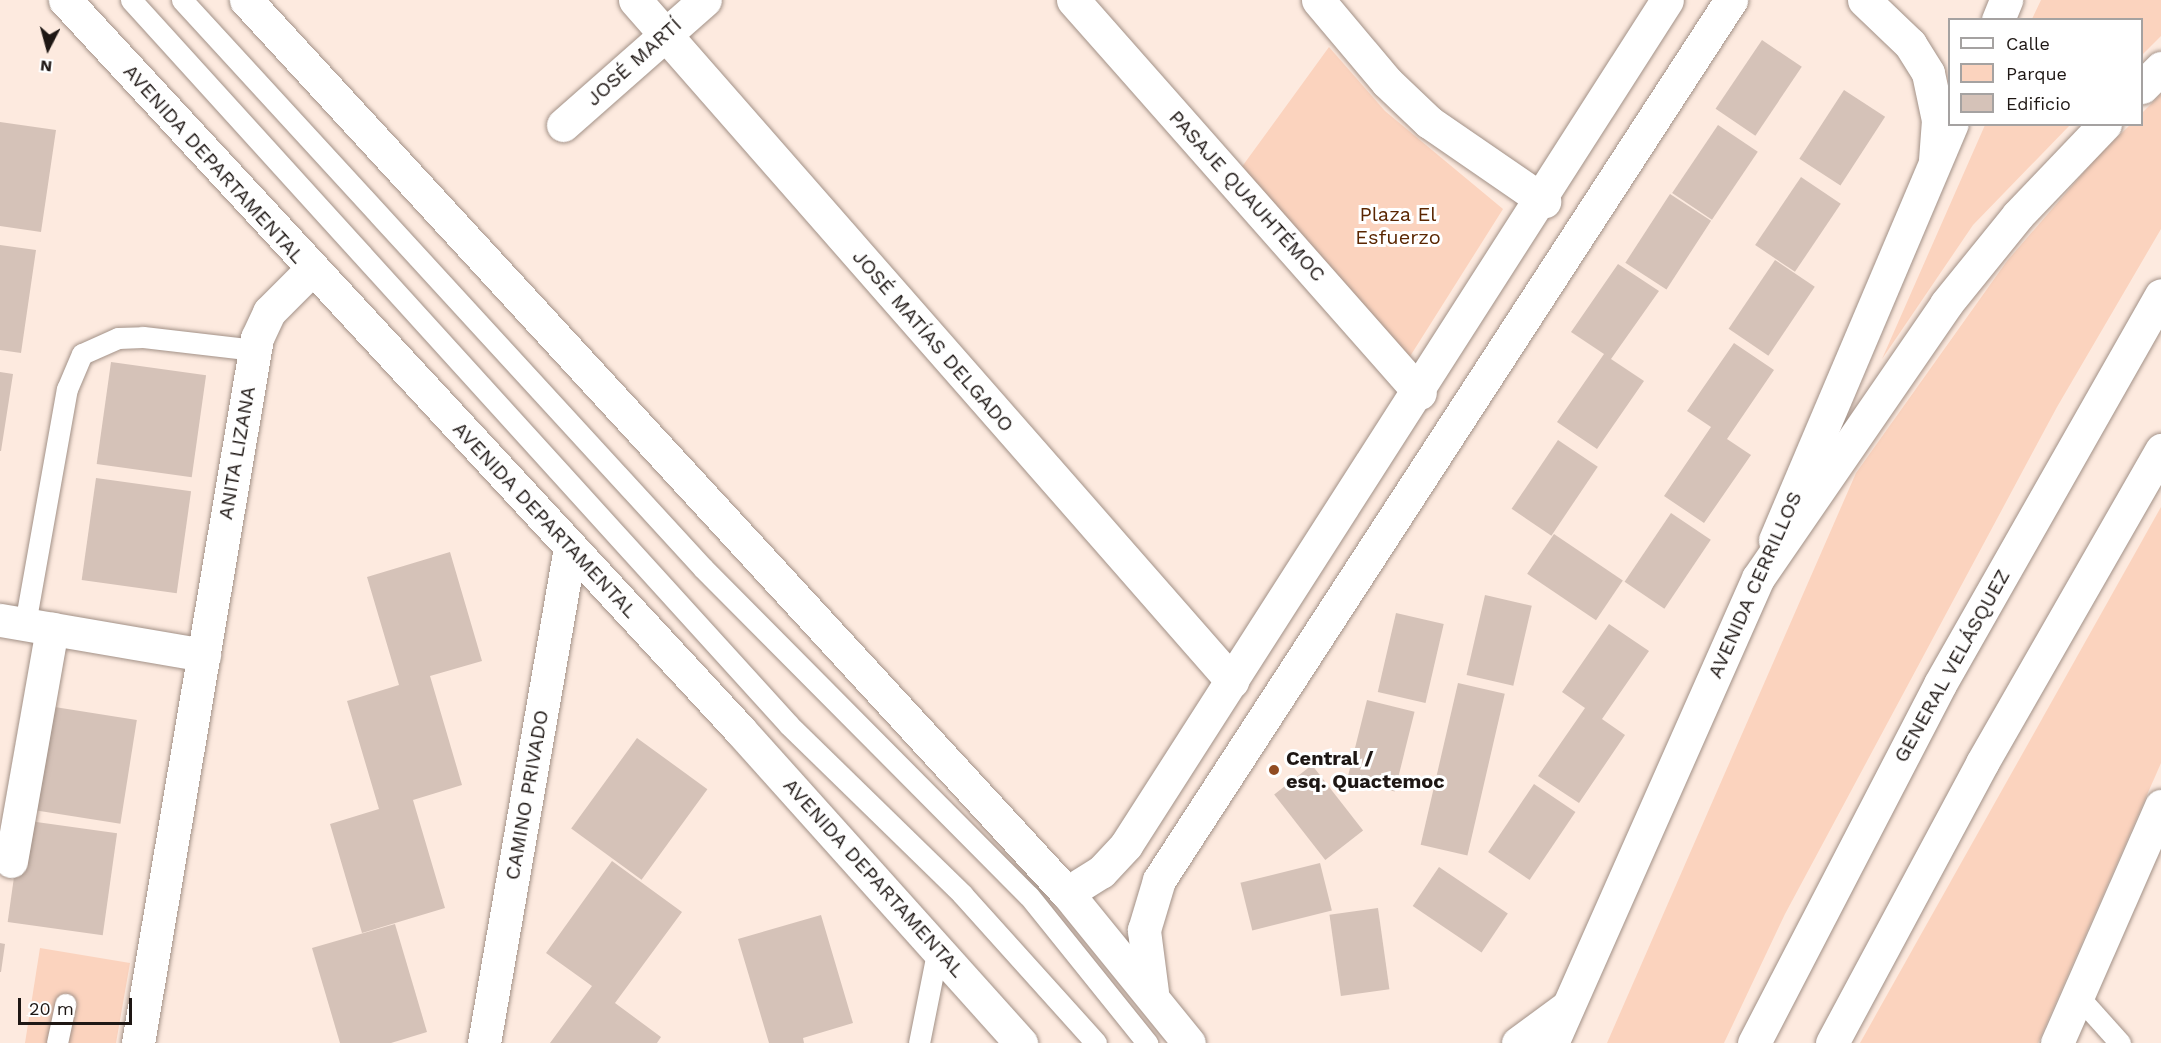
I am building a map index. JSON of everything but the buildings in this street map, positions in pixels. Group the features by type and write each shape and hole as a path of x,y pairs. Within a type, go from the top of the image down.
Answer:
{"main road":[{"name":"AVENIDA DEPARTAMENTAL","path":"65,0 311,270 570,547 938,948 1021,1043"},
{"path":"246,0 1067,893 1152,992 1189,1042"},
{"name":"JOSÉ MATÍAS DELGADO","path":"635,0 1232,681"},
{"name":"JOSÉ MARTÍ","path":"563,125 705,0"},
{"name":"PASAJE QUAUHTÉMOC","path":"1073,0 1419,393"},
{"path":"1318,0 1387,82 1429,122 1544,201"},
{"path":"1067,893 1101,873 1126,845 1544,201 1668,0"},
{"path":"1152,992 1144,930 1158,880 1731,0"},
{"path":"1864,0 1910,44 1928,73 1938,120 1934,166"},
{"path":"1999,18 2006,0"},
{"path":"2143,86 2161,68"},
{"name":"AVENIDA CERRILLOS","path":"1552,1043 1758,578 1951,126"},
{"path":"1758,578 1946,304 2018,215 2103,126"},
{"name":"ANITA LIZANA","path":"138,1043 255,350 269,312 311,270"},
{"name":"GENERAL VELÁSQUEZ","path":"1754,1043 1940,684 2161,295"},
{"path":"1832,1043 1982,763 2161,450"},
{"name":"CAMINO PRIVADO","path":"484,1043 570,547"},
{"path":"11,861 26,624 204,655"},
{"path":"2057,1043 2161,806"},
{"path":"1518,1043 1569,1006"}],"lane":[{"path":"131,0 789,725 962,894 1096,1043"},
{"path":"182,0 703,568 1029,896 1147,1043"},
{"path":"26,624 67,389 82,354 118,338 143,337 255,350"},
{"path":"919,1043 938,948"},
{"path":"2078,996 2120,1043"},
{"path":"57,1043 65,1004"}],"green space":[{"path":"2041,0 2161,0 2161,36 2143,54 2143,18 2032,18"},
{"name":"Plaza El Esfuerzo","path":"1329,47 1385,111 1503,209 1409,358 1241,168"},
{"path":"2161,94 2161,229 2057,407 1785,914 1724,1043 1607,1043 1856,473 2007,261 2098,156 2129,126 2143,126 2143,112"},
{"path":"1985,126 2069,126 1973,225 1882,359"},
{"path":"2161,507 2161,763 2038,1043 1860,1043"},
{"path":"40,948 130,963 116,1043 25,1043"}],"place":[{"name":"Central / esq. Quactemoc","path":"1274,770"}]}
